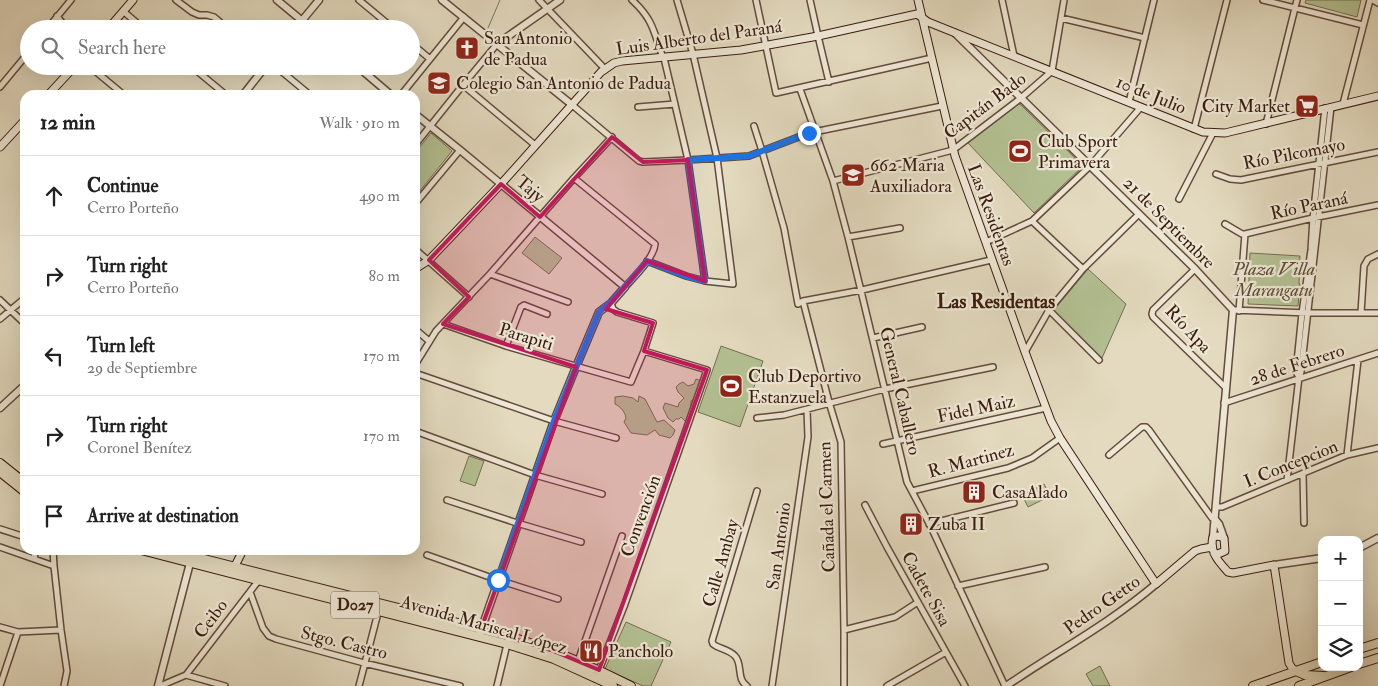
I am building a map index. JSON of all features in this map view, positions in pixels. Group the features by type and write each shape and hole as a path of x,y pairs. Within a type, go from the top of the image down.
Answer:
{"highway":[{"path":"0,463 20,479"},
{"path":"0,472 20,488"},
{"name":"Avenida Mariscal López","path":"160,555 190,563 233,570 259,580 379,607"},
{"name":"Avenida Mariscal López","path":"184,555 233,570 551,650 631,686"},
{"name":"Avenida Mariscal López","path":"508,640 554,659 600,683 612,686"},
{"path":"1363,648 1378,643"},
{"path":"1363,663 1378,658"},
{"path":"1253,686 1318,663"},
{"path":"1296,671 1305,675 1326,676"},
{"path":"1300,686 1340,671"}],"main road":[{"path":"116,20 133,0"},
{"name":"Las Residentas","path":"918,0 953,150 1024,352 1046,408 1060,438 1156,584"},
{"name":"Luis Alberto del Paraná","path":"420,266 429,260 501,184 605,69 614,63 728,52 818,36 917,14 922,17"},
{"name":"10 de Julio","path":"922,17 928,22 1203,132 1225,133 1378,96"},
{"path":"53,90 67,75"},
{"path":"0,147 20,125"},
{"path":"1224,568 1224,538 1213,537 1213,550 1219,562 1224,568 1228,572 1274,565 1289,663 1296,671"},
{"name":"Pedro Getto","path":"1156,584 1201,548 1213,550 1218,554 1225,551"},
{"path":"233,570 240,555"}],"street":[{"path":"54,20 71,0"},
{"path":"176,0 198,15 207,15 218,20"},
{"path":"277,0 302,20 319,0"},
{"path":"359,0 383,20"},
{"path":"442,0 643,162 749,156 815,132 942,106"},
{"path":"539,0 605,69"},
{"path":"420,139 498,44 560,0"},
{"path":"632,0 645,13 651,23 663,58 675,104 688,160 705,281"},
{"path":"647,261 686,276 705,281 733,284 716,158 692,54 677,0"},
{"path":"756,0 776,94 932,58"},
{"path":"810,0 829,82"},
{"path":"1002,0 1014,56"},
{"name":"Capitán Bado","path":"832,181 953,150 1022,98 1052,71 1064,0"},
{"path":"1130,102 1154,0"},
{"path":"1194,129 1227,0"},
{"path":"1263,0 1363,25"},
{"path":"1266,124 1297,0"},
{"path":"1343,104 1370,0"},
{"path":"1374,0 1378,3"},
{"path":"123,11 134,20"},
{"path":"57,16 60,20"},
{"path":"420,71 464,17"},
{"path":"1061,18 1145,38"},
{"name":"21 de Septiembre","path":"954,32 1236,310"},
{"path":"420,50 430,58"},
{"path":"1,84 20,62"},
{"path":"100,75 118,90"},
{"path":"202,75 220,90"},
{"path":"247,90 259,75"},
{"path":"286,75 304,90"},
{"path":"368,75 385,90"},
{"path":"405,90 417,75"},
{"path":"463,85 535,145"},
{"name":"General Caballero","path":"800,89 832,181 848,237 907,482 1006,686"},
{"path":"638,108 675,104"},
{"path":"986,242 1032,221 1090,166 1142,107"},
{"path":"1316,218 1326,162 1328,108"},
{"path":"1288,480 1301,372 1305,313 1316,218 1319,163 1328,108"},
{"name":"Tajy","path":"420,118 625,287"},
{"path":"754,126 784,228 798,304 803,300 862,290 991,260"},
{"path":"1179,199 1213,133"},
{"path":"420,356 429,340 443,324 612,137"},
{"path":"420,198 460,150"},
{"name":"Río Pilcomayo","path":"1216,174 1230,179 1241,180 1378,152"},
{"path":"480,632 554,421 599,312 611,303 625,287 647,261 655,247 655,244 574,178"},
{"name":"Río Paraná","path":"1245,234 1378,205"},
{"path":"1024,352 1049,310 1083,270 1138,214"},
{"path":"1032,221 1083,270"},
{"path":"1225,224 1245,234"},
{"path":"848,237 900,228"},
{"name":"21 de Septiembre","path":"1213,537 1225,387 1245,234"},
{"path":"420,253 469,297"},
{"path":"1361,313 1364,266 1368,259 1378,254"},
{"name":"Río Apa","path":"1195,269 1153,310 1152,314 1225,387"},
{"path":"490,274 568,302"},
{"path":"0,300 20,319"},
{"name":"Cañada el Carmen","path":"803,300 841,442 844,686"},
{"path":"0,319 20,302"},
{"path":"611,303 613,309 617,312 653,323 644,351"},
{"path":"506,346 521,307 524,305 547,314"},
{"path":"1049,310 1099,360"},
{"path":"1236,310 1305,313 1378,313"},
{"name":"Parapiti","path":"443,324 506,346 630,382 632,382 644,351"},
{"path":"873,338 922,327"},
{"path":"420,333 429,340"},
{"name":"Convención","path":"599,670 628,596 707,370 644,351"},
{"name":"28 de Febrero","path":"1224,403 1378,353"},
{"path":"1347,455 1358,360"},
{"path":"757,418 784,415 885,389 993,367"},
{"path":"420,375 554,421 616,438"},
{"path":"0,408 20,390"},
{"name":"Fidel Maiz","path":"883,444 1046,408"},
{"name":"San Antonio","path":"772,686 808,437 807,410"},
{"path":"1109,455 1142,427 1146,427 1212,518 1219,524 1224,538"},
{"path":"420,432 535,475 602,494"},
{"name":"R. Martinez","path":"912,491 1008,468 1032,458 1060,438"},
{"name":"I. Concepcion","path":"1216,507 1222,507 1347,455 1378,448"},
{"path":"1302,474 1304,523"},
{"name":"Calle Ambay","path":"747,686 740,678 736,656 713,644 712,641 756,491"},
{"path":"447,500 517,524 581,542"},
{"path":"929,524 1014,503"},
{"name":"Cadete Sisa","path":"866,505 887,548 964,686"},
{"path":"0,529 20,535"},
{"path":"578,661 622,536"},
{"path":"1363,546 1378,538"},
{"path":"0,547 20,554"},
{"path":"23,555 54,566"},
{"path":"35,555 35,559"},
{"path":"53,555 67,671 64,686"},
{"path":"427,555 558,599"},
{"path":"1274,565 1318,559"},
{"path":"159,686 190,563"},
{"path":"958,586 1046,567"},
{"name":"Ceibo","path":"186,675 259,580"},
{"name":"Pedro Getto","path":"1006,686 1015,683 1077,642 1130,605 1156,584"},
{"name":"Stgo. Castro","path":"250,592 262,628 269,636 294,645 460,686"},
{"path":"844,630 895,617 918,602"},
{"path":"358,686 379,607"},
{"path":"0,627 18,632 61,630"},
{"path":"0,686 18,632"},
{"path":"496,686 508,640"},
{"path":"887,686 946,652"},
{"path":"159,686 186,675 225,686"}],"highlighted area":[{"path":"612,137 643,162 688,160 705,281 647,261 606,309 653,323 644,351 707,370 599,670 551,650 481,629 576,367 443,324 469,297 429,260 501,184 540,217"}],"green space":[{"path":"1306,0 1361,0 1357,17 1305,3"},
{"path":"1019,104 1083,166 1034,213 968,143"},
{"path":"431,133 452,151 420,191 420,147"},
{"path":"535,237 562,258 549,274 522,253"},
{"name":"Plaza Villa Marangatu","path":"1250,253 1300,256 1298,306 1248,304"},
{"path":"1088,269 1126,304 1102,358 1054,312"},
{"name":"Club Deportivo Estanzuela","path":"721,346 763,361 740,427 698,412"},
{"path":"696,379 701,381 695,398 691,401 691,419 685,421 681,417 673,422 668,418 663,408 665,403 678,407 684,398 676,387 683,382 688,386 694,384"},
{"path":"639,396 645,399 657,422 664,420 675,430 673,435 670,438 659,435 655,430 647,435 631,433 624,422 626,418 624,412 615,404 615,397 633,398 638,402"},
{"path":"469,456 484,461 475,486 460,481"},
{"path":"1044,484 1050,496 1028,507 1022,495"},
{"path":"626,622 671,642 651,686 643,686 605,669"},
{"path":"1100,666 1110,686 1093,686 1086,674"}],"waterway":[{"path":"488,28 500,0"}],"place":[{"name":"San Antonio de Padua","path":"467,48"},
{"name":"Colegio San Antonio de Padua","path":"439,83"},
{"name":"City Market","path":"1307,106"},
{"name":"Club Sport Primavera","path":"1020,151"},
{"name":"662 Maria Auxiliadora","path":"853,175"},
{"name":"Club Deportivo Estanzuela","path":"731,386"},
{"name":"CasaAlado","path":"974,492"},
{"name":"Zuba II","path":"911,524"},
{"name":"Pancholo","path":"591,651"}],"district":[{"name":"Las Residentas","path":"996,301"}],"route":[{"path":"498,580 554,421 599,312 611,303 647,261 705,281 688,160 749,156 809,133"}]}
